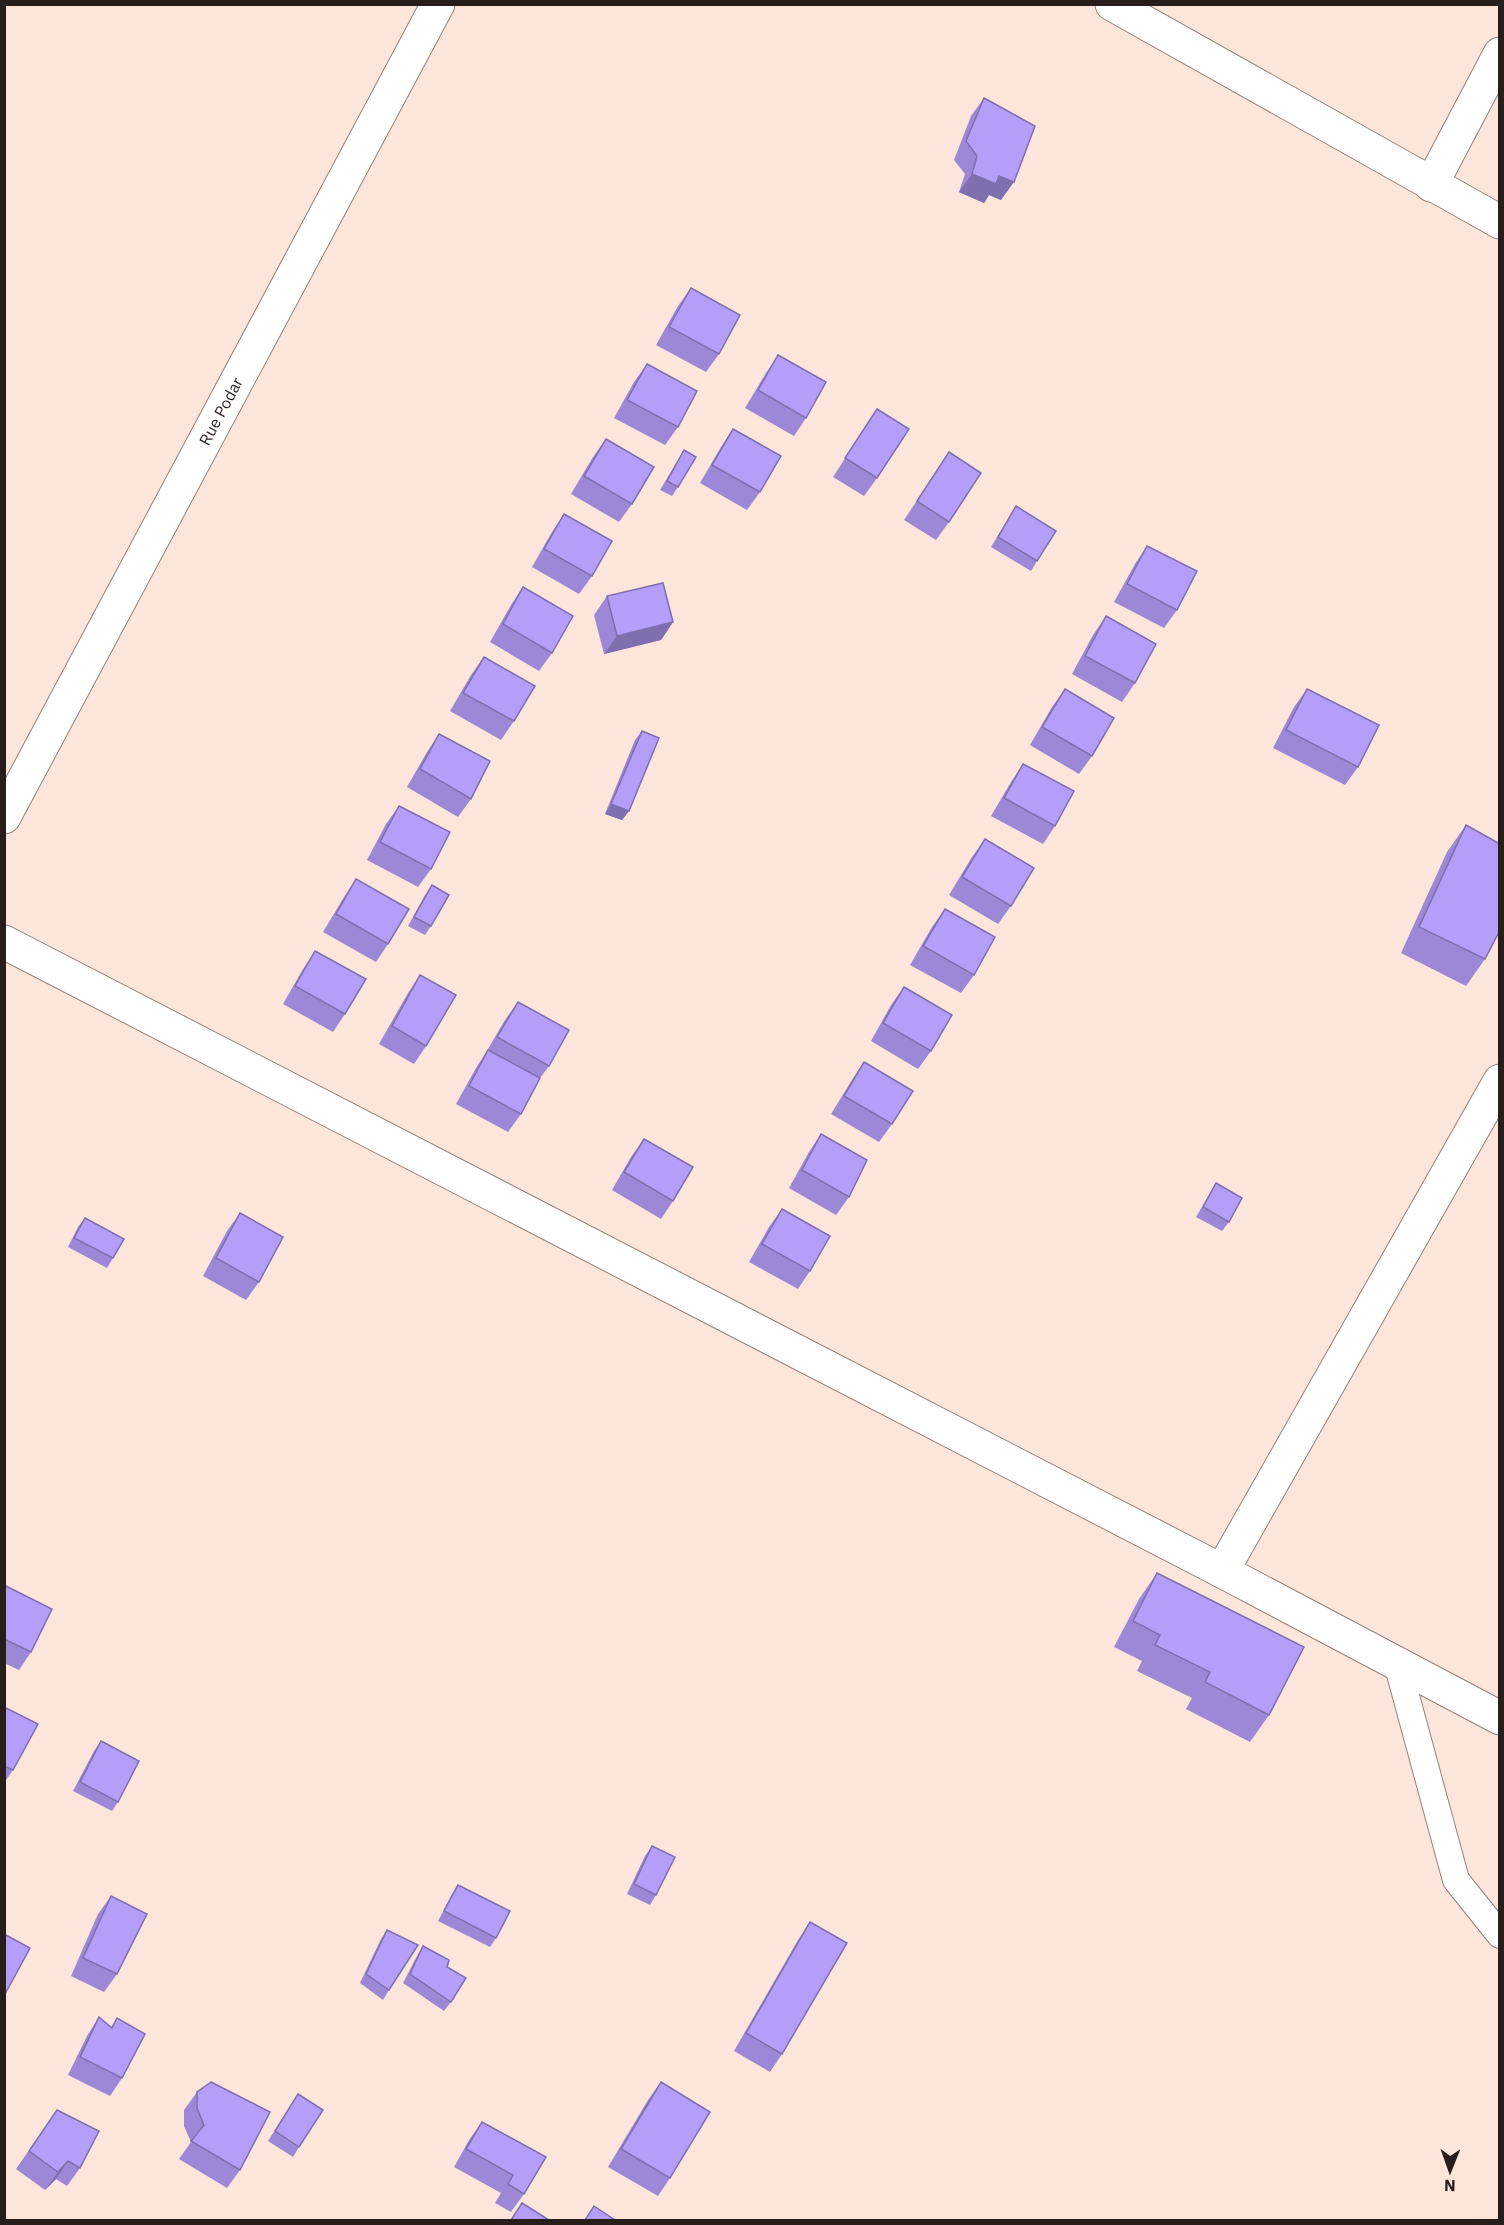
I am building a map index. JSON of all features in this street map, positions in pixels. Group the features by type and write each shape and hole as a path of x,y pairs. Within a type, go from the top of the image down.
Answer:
{"street":[{"name":"Rue Podar","path":"4,817 438,4"},
{"path":"1112,4 1500,222"},
{"path":"1431,185 1500,54"},
{"path":"4,942 1222,1571 1500,1718"},
{"path":"1222,1571 1500,1081"}],"lane":[{"path":"1397,1663 1456,1880 1500,1935"}],"building":[{"path":"984,98 1035,126 1014,182 999,176 996,184 972,174 977,156 966,141"},
{"path":"691,288 740,315 719,354 669,327"},
{"path":"778,355 826,382 806,418 758,390"},
{"path":"647,364 697,391 678,427 627,400"},
{"path":"877,409 909,429 877,478 845,458"},
{"path":"733,429 781,456 760,492 712,465"},
{"path":"606,439 654,467 632,504 584,476"},
{"path":"684,450 696,457 678,487 667,481"},
{"path":"949,452 981,473 949,522 917,501"},
{"path":"1016,506 1056,531 1037,561 998,537"},
{"path":"564,514 612,541 592,576 544,549"},
{"path":"1147,546 1197,571 1177,610 1127,584"},
{"path":"663,583 673,622 617,636 607,596"},
{"path":"523,587 573,616 552,653 503,624"},
{"path":"1106,616 1156,644 1135,683 1085,656"},
{"path":"484,657 535,686 514,721 463,693"},
{"path":"1065,689 1114,718 1092,756 1042,727"},
{"path":"1307,689 1379,725 1358,767 1286,730"},
{"path":"642,731 659,738 629,811 611,804"},
{"path":"439,734 490,761 471,799 420,769"},
{"path":"1023,764 1074,791 1055,826 1004,798"},
{"path":"399,806 450,832 431,869 380,842"},
{"path":"1466,825 1500,844 1500,930 1485,959 1419,927"},
{"path":"985,839 1034,868 1011,906 962,877"},
{"path":"356,879 409,909 388,944 336,914"},
{"path":"432,885 449,895 431,926 414,917"},
{"path":"945,909 995,937 974,975 923,946"},
{"path":"315,951 366,979 345,1014 295,986"},
{"path":"420,975 456,995 426,1046 392,1026"},
{"path":"904,987 952,1015 931,1051 883,1023"},
{"path":"518,1002 569,1030 549,1066 497,1037"},
{"path":"488,1050 540,1078 521,1114 469,1086"},
{"path":"864,1062 913,1091 892,1124 844,1096"},
{"path":"821,1134 867,1160 849,1197 802,1170"},
{"path":"644,1139 693,1167 673,1201 624,1172"},
{"path":"1216,1183 1242,1198 1229,1222 1203,1207"},
{"path":"782,1209 830,1236 810,1271 762,1244"},
{"path":"240,1213 283,1237 259,1282 216,1258"},
{"path":"85,1218 124,1239 113,1258 74,1238"},
{"path":"1157,1573 1304,1647 1269,1715 1205,1682 1210,1672 1155,1645 1160,1635 1133,1621"},
{"path":"4,1585 52,1609 31,1652 4,1639"},
{"path":"4,1707 38,1724 13,1770 4,1766"},
{"path":"101,1741 139,1761 118,1802 80,1782"},
{"path":"652,1846 675,1857 656,1895 634,1884"},
{"path":"458,1885 510,1911 496,1938 444,1911"},
{"path":"111,1896 147,1914 117,1974 83,1958"},
{"path":"810,1922 847,1943 782,2054 746,2033"},
{"path":"387,1930 418,1945 389,1990 366,1974"},
{"path":"4,1934 30,1948 4,1996"},
{"path":"423,1946 449,1960 447,1967 466,1978 451,2002 410,1974"},
{"path":"99,2017 112,2028 117,2018 145,2034 122,2078 80,2057"},
{"path":"211,2082 270,2112 240,2170 191,2141 204,2125 197,2108 197,2092"},
{"path":"661,2082 710,2112 670,2178 621,2149"},
{"path":"298,2094 323,2110 299,2147 275,2131"},
{"path":"57,2110 99,2131 80,2168 68,2161 58,2172 29,2151"},
{"path":"482,2122 546,2157 524,2194 508,2184 513,2175 466,2149"},
{"path":"522,2203 549,2220 511,2220"},
{"path":"594,2206 615,2220 585,2220"}]}
